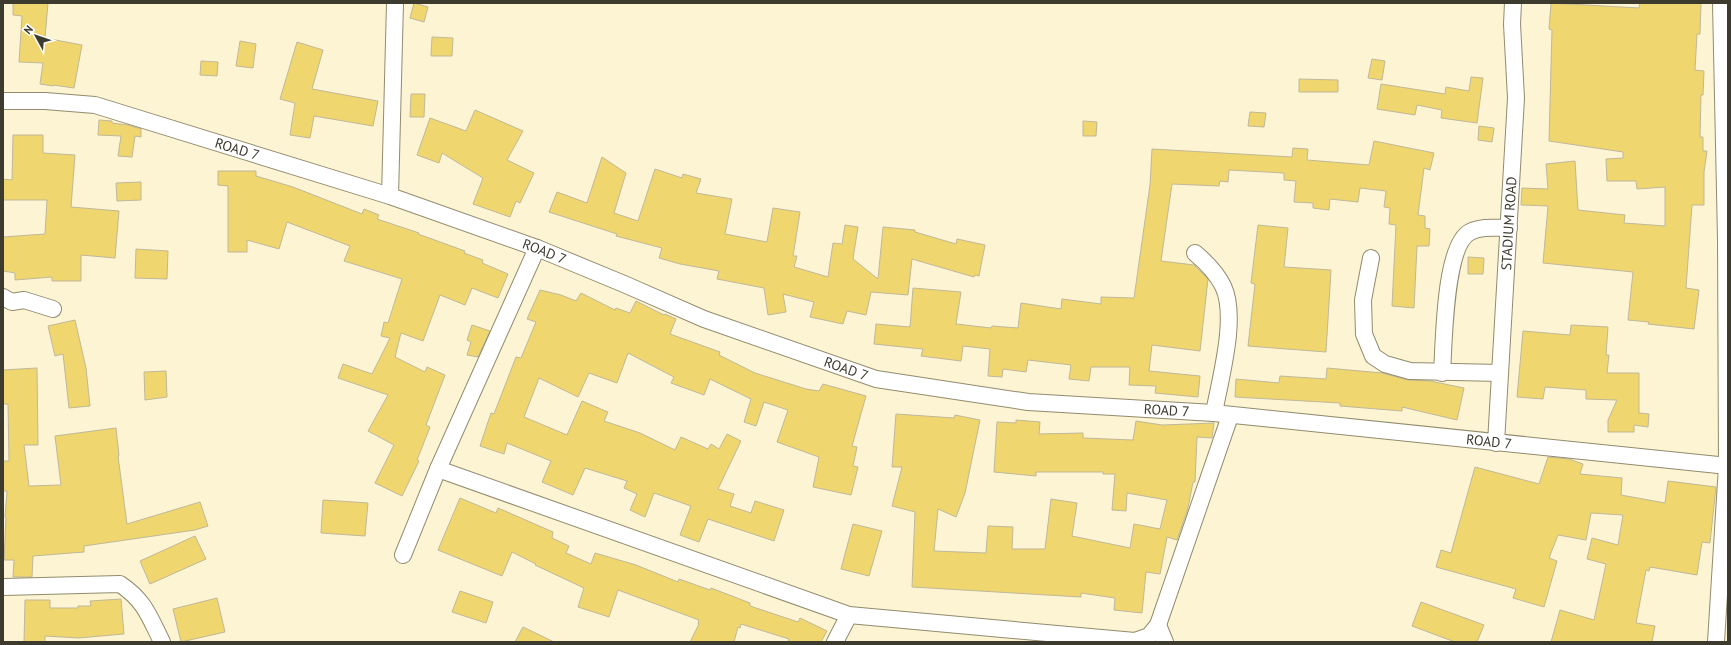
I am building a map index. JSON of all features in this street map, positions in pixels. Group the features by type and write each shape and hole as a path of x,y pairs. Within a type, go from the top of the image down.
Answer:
{"street":[{"path":"390,196 395,3"},
{"name":"STADIUM ROAD","path":"1496,443 1516,98 1512,24 1513,3"},
{"path":"1716,642 1727,466 1727,239 1721,3"},
{"name":"ROAD 7","path":"3,101 45,101 95,105 390,196 537,248 704,319 876,379 1028,402 1151,408 1214,413 1230,416 1727,466"},
{"path":"1442,373 1448,284 1458,245 1468,232 1484,227 1508,228"},
{"path":"403,555 438,469 537,248"},
{"path":"1195,253 1216,273 1224,287 1227,304 1229,328 1214,413"},
{"path":"1371,258 1364,300 1364,334 1373,356 1385,364 1410,371 1442,373 1500,373"},
{"path":"3,297 12,302 24,300 53,309"},
{"path":"438,469 849,615 1135,641 1149,636 1158,625 1230,416"},
{"path":"3,586 120,584 134,594 145,607 162,642"},
{"path":"835,642 849,615"},
{"path":"1158,625 1165,642"}],"building":[{"path":"13,3 48,3 45,38 82,45 74,88 40,84 43,63 19,62 22,16 13,15"},
{"path":"414,3 428,7 424,22 410,18"},
{"path":"1551,3 1639,8 1640,3 1701,3 1700,34 1697,34 1695,70 1704,71 1703,95 1701,95 1700,137 1703,137 1703,151 1707,151 1704,172 1704,205 1692,205 1686,288 1699,290 1694,329 1648,324 1649,322 1628,320 1633,272 1543,263 1548,206 1521,205 1522,188 1548,189 1546,164 1575,161 1578,210 1625,215 1624,223 1665,226 1665,187 1637,189 1636,181 1607,181 1606,159 1623,158 1623,152 1549,141 1552,30 1549,29"},
{"path":"432,37 453,38 452,56 431,56"},
{"path":"240,41 256,44 253,68 236,66"},
{"path":"297,42 323,50 312,89 378,101 373,126 314,116 310,138 290,135 295,103 280,99"},
{"path":"1372,59 1385,61 1382,80 1368,78"},
{"path":"201,61 218,62 217,76 200,75"},
{"path":"1471,77 1483,78 1477,123 1441,118 1442,110 1417,105 1415,115 1377,109 1381,84 1445,94 1446,87 1469,91"},
{"path":"1299,79 1338,80 1338,92 1299,92"},
{"path":"411,94 425,94 424,117 410,117"},
{"path":"475,110 523,131 507,160 534,173 520,203 516,201 510,217 473,204 483,178 442,153 439,163 417,155 430,118 466,131"},
{"path":"1250,112 1266,113 1264,127 1248,126"},
{"path":"99,120 112,121 112,123 128,125 141,129 141,137 135,136 132,157 118,156 121,136 98,135"},
{"path":"1083,121 1097,122 1096,136 1083,136"},
{"path":"1479,126 1494,128 1492,142 1478,140"},
{"path":"13,135 43,135 43,153 75,155 71,207 119,211 115,258 81,255 81,281 52,281 52,277 15,280 15,273 3,271 3,237 45,234 47,200 3,200 3,179 12,180"},
{"path":"1374,141 1434,153 1430,170 1424,168 1418,215 1425,216 1425,228 1430,229 1429,246 1417,246 1414,308 1392,306 1396,225 1389,224 1390,208 1384,207 1386,191 1360,188 1358,202 1330,199 1329,210 1313,208 1313,203 1294,202 1296,181 1284,180 1284,173 1229,170 1228,182 1220,181 1219,186 1172,184 1161,261 1194,265 1208,279 1200,351 1152,345 1149,371 1200,376 1198,397 1155,393 1156,386 1129,385 1130,367 1091,367 1089,381 1069,379 1071,365 1028,360 1026,372 1003,369 1002,377 988,376 990,349 963,346 961,361 921,356 923,349 874,344 876,324 910,327 913,288 961,292 956,324 991,328 992,326 1018,328 1021,303 1061,309 1062,299 1101,304 1101,297 1134,298 1150,185 1152,149 1292,157 1293,148 1308,149 1307,160 1369,165"},
{"path":"602,157 626,173 614,213 638,221 655,169 682,178 683,174 701,179 696,193 732,199 725,234 767,242 773,208 800,212 793,256 797,256 794,267 828,277 833,243 842,244 845,225 858,227 853,259 878,279 883,227 915,230 915,232 956,244 957,239 985,245 979,276 975,275 974,277 912,259 908,295 871,292 866,315 847,311 843,324 810,317 814,302 783,294 786,312 768,315 764,288 717,279 719,271 680,264 659,258 662,248 616,236 617,234 549,212 557,192 587,203"},
{"path":"218,171 256,171 256,176 293,187 362,214 364,209 379,215 377,219 465,251 464,253 483,260 482,263 508,274 498,298 472,288 465,305 440,295 423,341 401,333 395,357 425,372 427,367 445,375 426,425 430,427 417,460 419,461 402,496 375,483 394,445 368,431 388,395 338,378 343,364 372,374 390,338 381,336 384,322 388,323 402,279 344,261 350,246 287,222 279,249 247,240 247,252 228,252 228,186 218,185"},
{"path":"141,182 141,200 117,201 116,183"},
{"path":"1258,225 1288,228 1284,267 1331,270 1326,352 1248,346 1255,284 1251,283"},
{"path":"136,249 168,251 167,279 135,278"},
{"path":"1468,257 1484,258 1483,274 1468,274"},
{"path":"540,290 561,295 576,301 581,293 615,310 616,308 630,313 636,301 664,315 665,314 676,319 670,334 720,352 719,355 755,373 806,389 819,391 823,384 866,396 852,446 857,447 853,466 858,467 851,495 813,487 819,457 777,442 788,410 764,402 756,426 744,422 751,399 710,379 704,395 671,383 674,377 628,353 617,383 589,373 578,397 539,378 524,417 567,435 582,401 608,412 604,421 640,433 675,450 681,437 708,449 711,444 719,449 727,434 741,441 718,489 734,494 730,506 751,513 755,501 784,510 774,541 708,519 699,542 680,535 691,506 654,493 645,517 630,510 637,494 624,488 627,481 585,468 573,495 542,482 551,461 507,443 504,454 480,446 491,413 494,414 516,357 521,358 536,322 527,319"},
{"path":"75,320 86,368 90,406 69,408 63,354 55,356 48,326"},
{"path":"472,325 490,331 478,357 467,355 471,342 467,340"},
{"path":"1571,325 1608,327 1606,355 1609,355 1607,373 1639,373 1639,413 1649,414 1648,427 1634,425 1634,432 1608,432 1608,420 1617,400 1586,399 1586,390 1545,387 1543,399 1517,397 1523,331 1570,335"},
{"path":"37,368 38,445 24,445 29,486 61,485 55,436 116,428 118,456 127,524 200,502 208,526 195,530 84,546 84,552 33,556 32,577 13,577 14,560 4,560 7,491 3,491 3,461 9,461 8,404 3,404 3,370"},
{"path":"1327,368 1382,373 1408,380 1430,381 1464,388 1457,420 1402,407 1402,411 1340,406 1340,403 1235,397 1236,379 1279,383 1280,376 1326,379"},
{"path":"166,371 167,397 145,400 144,372"},
{"path":"896,414 954,418 955,415 980,420 965,493 956,517 938,509 934,551 986,553 988,526 1013,527 1012,549 1045,549 1051,499 1077,503 1072,536 1130,548 1134,524 1160,529 1167,500 1127,493 1126,511 1112,510 1115,474 1103,474 1103,472 1036,472 1036,476 994,472 997,422 1016,423 1016,420 1040,422 1039,434 1083,433 1083,438 1133,440 1136,421 1162,425 1214,423 1212,438 1197,437 1195,482 1193,482 1188,508 1177,540 1167,537 1160,574 1146,572 1142,613 1114,610 1115,598 1081,593 1081,597 912,587 915,512 892,506 902,467 892,467"},
{"path":"1548,457 1569,459 1583,464 1580,474 1622,478 1621,495 1665,503 1668,481 1716,487 1710,543 1702,542 1697,575 1650,567 1649,571 1646,570 1636,623 1655,626 1652,642 1551,642 1560,610 1594,620 1606,564 1587,559 1592,538 1618,545 1623,515 1591,513 1586,540 1558,535 1549,558 1557,561 1544,607 1513,598 1516,589 1436,567 1441,550 1451,553 1475,467 1539,484"},
{"path":"460,498 496,513 498,508 553,532 552,538 569,546 566,553 591,564 595,553 636,565 678,582 679,579 710,590 711,588 750,603 750,606 798,622 800,618 827,631 821,642 788,642 789,639 741,624 740,628 738,627 734,642 690,642 699,624 699,620 618,590 609,617 578,607 584,588 535,565 536,564 512,552 502,576 438,550"},
{"path":"323,500 368,503 365,536 321,533"},
{"path":"853,524 882,531 869,576 841,569"},
{"path":"195,536 206,559 150,584 140,561"},
{"path":"460,591 493,602 486,623 452,612"},
{"path":"217,598 225,632 181,642 173,609"},
{"path":"121,599 124,634 78,638 45,636 45,642 24,642 25,600 50,600 50,608 78,608 78,606 91,606 90,601"},
{"path":"1421,602 1484,625 1477,642 1455,642 1412,626"},
{"path":"523,627 554,642 515,642"}]}
